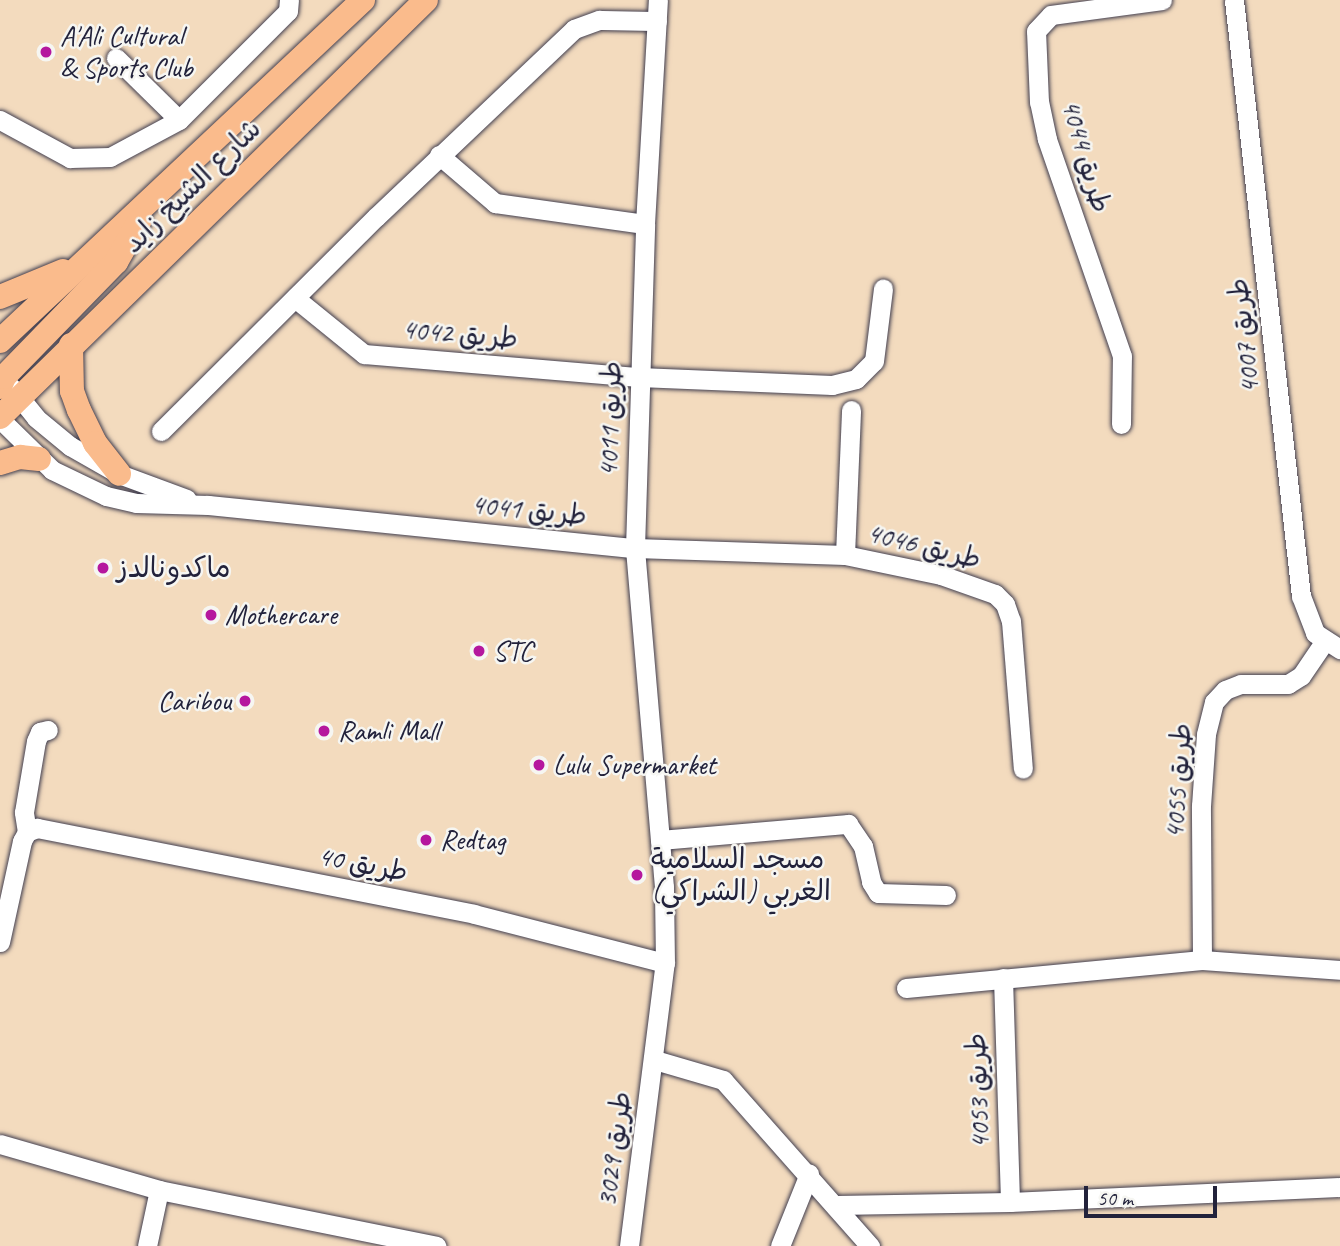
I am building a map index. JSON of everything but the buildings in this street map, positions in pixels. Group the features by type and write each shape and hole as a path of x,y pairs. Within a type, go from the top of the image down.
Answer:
{"main road":[{"name":"شارع الشيخ زايد","path":"0,341 144,209 363,0"},
{"name":"شارع الشيخ زايد","path":"0,418 6,384 71,345 426,0"},
{"path":"6,384 116,262 133,237 144,209"},
{"path":"0,297 38,284 92,256"},
{"path":"71,345 72,391 79,410 95,443 119,474"},
{"path":"0,464 20,457 39,459"}],"street":[{"name":"طريق 4011","path":"655,1060 665,963 660,840 635,548 645,224 658,0"},
{"name":"طريق 4044","path":"1121,424 1122,356 1047,139 1039,102 1037,31 1051,15 1162,0"},
{"name":"طريق 4007","path":"1234,0 1301,596 1309,624 1332,646"},
{"path":"0,120 70,158 88,160 110,157 135,146 179,120 289,6"},
{"path":"161,431 439,155 582,24 657,21"},
{"path":"116,58 179,120"},
{"path":"439,155 495,203 645,224"},
{"name":"طريق 4042","path":"295,298 364,354 639,377 832,385 856,379 874,361 883,289"},
{"name":"طريق 4041","path":"6,384 45,428 119,474 208,505"},
{"name":"طريق 4046","path":"852,410 845,555 941,575 995,594 1005,604 1011,621 1023,769"},
{"name":"طريق 4041","path":"0,418 39,459 78,485 106,496 136,503 208,505 635,548 845,555"},
{"name":"طريق 4055","path":"1202,960 1201,806 1206,734 1214,702 1225,690 1241,684 1288,684 1301,677 1332,646"},
{"path":"0,943 27,832 24,813 36,741 40,732 48,730"},
{"path":"660,840 848,824 863,846 871,882 878,893 946,895"},
{"name":"طريق 40","path":"27,832 48,830 474,914 665,963"},
{"path":"905,988 1202,960 1340,970"},
{"name":"طريق 4053","path":"1003,978 1010,1202"},
{"path":"655,1060 723,1080 870,1246"},
{"name":"طريق 3029","path":"629,1246 655,1060"},
{"path":"0,1144 159,1190 436,1246"},
{"path":"780,1246 809,1174"},
{"path":"836,1205 1010,1202 1340,1187"},
{"path":"147,1246 159,1190"}],"place":[{"name":"A'Ali Cultural & Sports Club","path":"46,52"},
{"name":"ماكدونالدز","path":"103,568"},
{"name":"Mothercare","path":"211,615"},
{"name":"STC","path":"479,651"},
{"name":"Caribou","path":"245,701"},
{"name":"Ramli Mall","path":"324,731"},
{"name":"Lulu Supermarket","path":"539,765"},
{"name":"Redtag","path":"426,840"},
{"name":"مسجد السلامية الغربي (الشراكي)","path":"637,875"}]}
